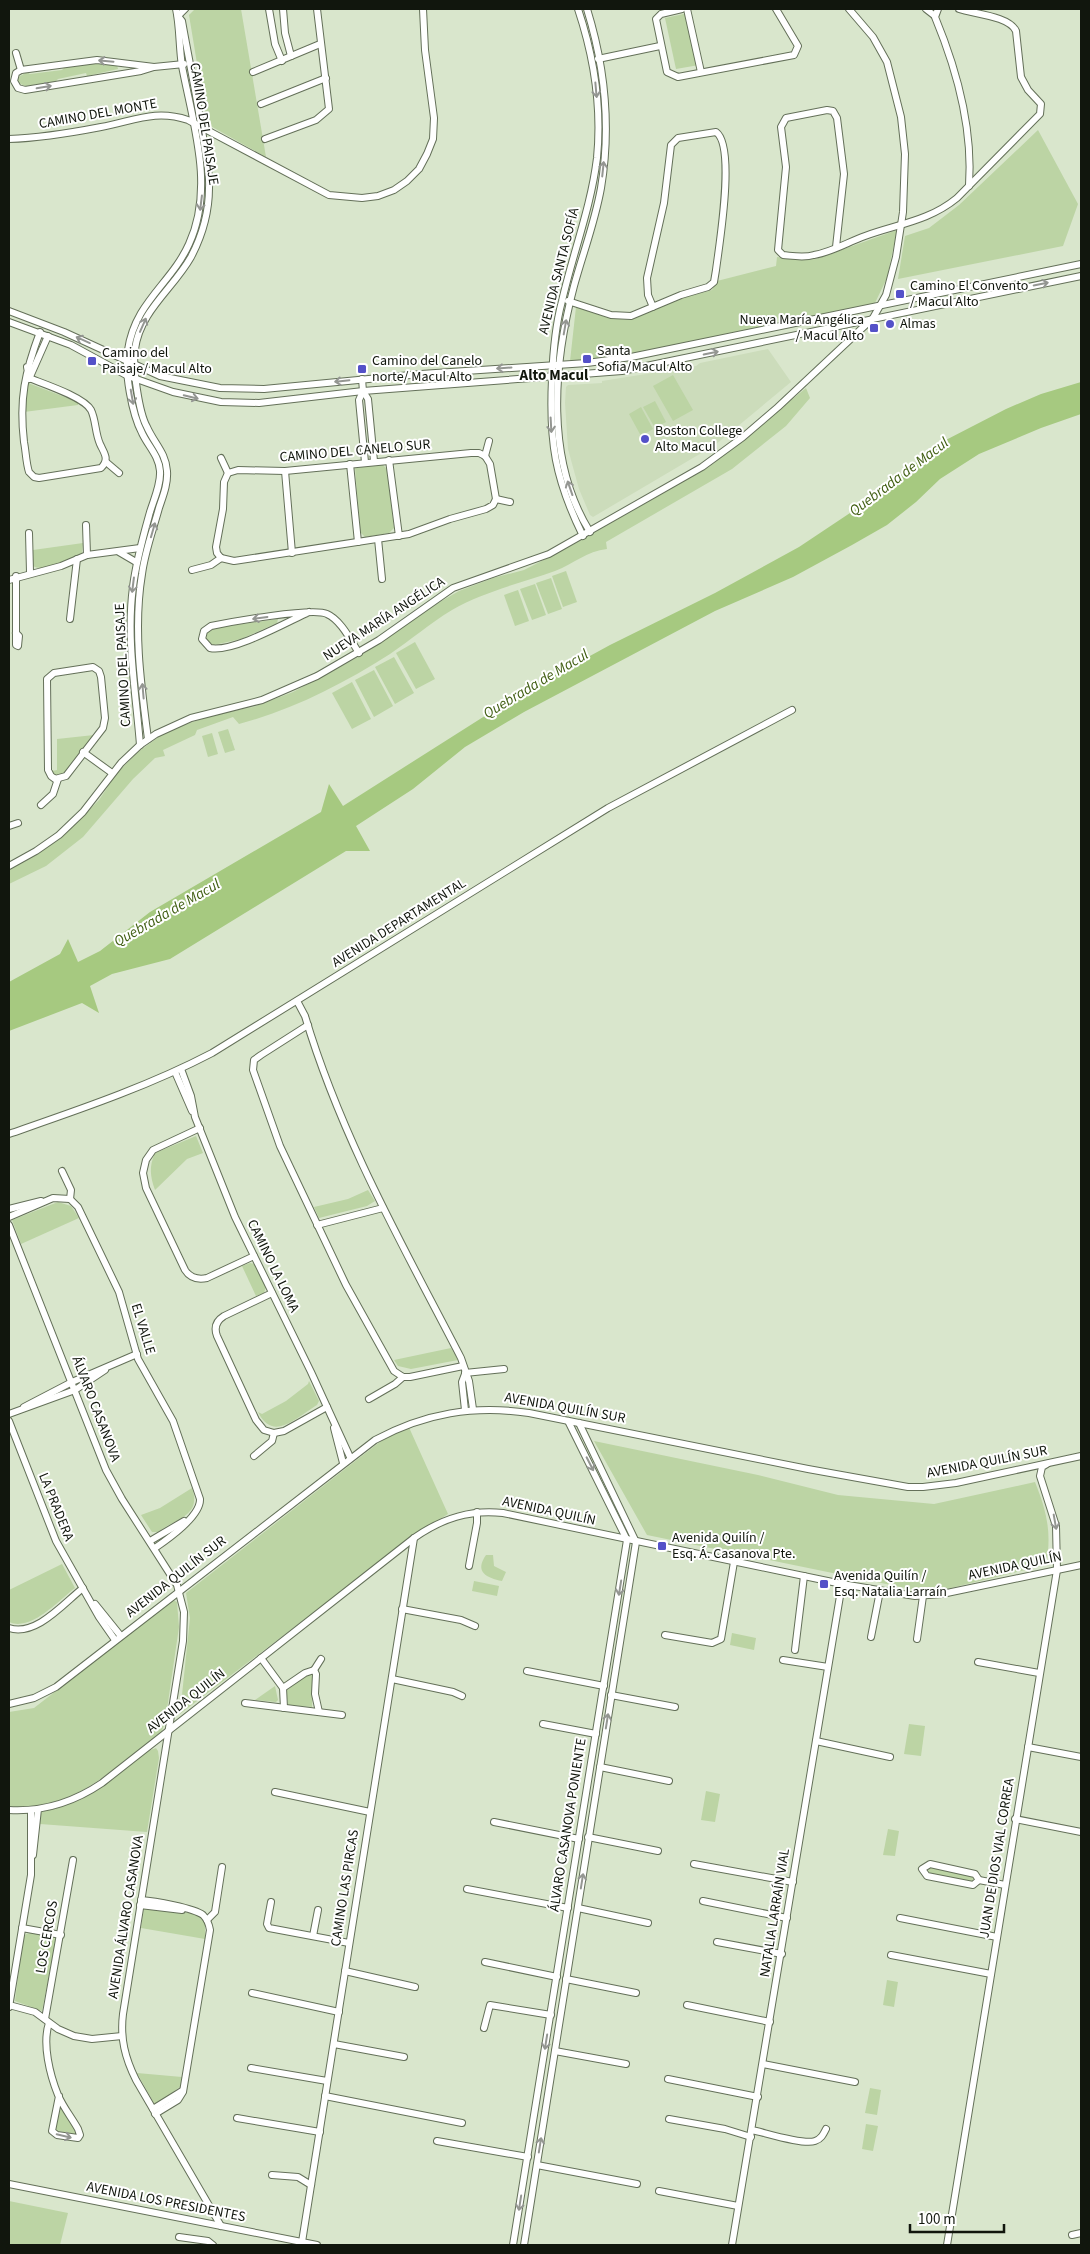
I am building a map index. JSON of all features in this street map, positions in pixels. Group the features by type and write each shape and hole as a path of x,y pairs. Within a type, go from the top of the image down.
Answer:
{"street":[{"path":"177,12 185,9"},
{"path":"270,9 276,44 282,61"},
{"path":"283,9 285,33 291,56"},
{"path":"266,139 316,120 326,114 329,109 330,103 320,44 317,9"},
{"name":"CAMINO DEL MONTE","path":"9,139 76,132 159,114 174,116 194,123 329,195 362,198 378,196 394,190 419,169 433,138 434,118 425,50 423,9"},
{"name":"AVENIDA SANTA SOFÍA","path":"578,9 592,60 598,108 595,173 588,206 562,300 552,364 550,420 554,456 563,492 583,536"},
{"name":"AVENIDA SANTA SOFÍA","path":"587,9 600,59 605,106 603,171 594,219 570,302 560,364 558,416 562,460 570,491 590,532"},
{"path":"682,9 658,16 656,20 666,67 670,74 678,76 794,55 798,46 776,9"},
{"path":"687,9 701,72"},
{"path":"849,9 879,46 887,62 896,92 906,154 901,226 896,257 882,306"},
{"path":"926,9 935,16 949,50 960,93 967,142 968,186"},
{"path":"935,16 938,9"},
{"path":"836,247 844,174 837,118 833,111 827,110 790,116 784,120 782,128 786,174 778,250 784,255 808,256 836,247 876,232 901,226 936,213 968,186 1038,116 1041,108 1039,101 1028,90 1021,77 1016,31 1013,26 1004,20 959,9"},
{"name":"CAMINO DEL PAISAJE","path":"148,739 138,627 138,600 145,558 166,484 167,470 162,451 145,424 134,366 135,347 145,319 156,302 187,264 198,242 209,198 209,176 202,128 182,20 177,12"},
{"name":"CAMINO DEL PAISAJE","path":"140,745 130,621 136,562 158,486 160,471 157,458 138,424 127,362 131,337 139,316 150,298 178,264 189,245 196,225 202,189 194,123 182,64 176,21 177,12"},
{"path":"253,72 320,44"},
{"path":"592,60 660,46"},
{"path":"16,52 20,70"},
{"path":"19,88 15,85 14,80 20,70 97,60 154,66 190,63"},
{"path":"9,90 19,88 27,90 142,71 154,66"},
{"path":"261,104 326,78"},
{"path":"562,300 618,316 638,315 681,295 708,287 714,282 726,179 722,140 716,132 678,138 671,146 664,203 646,278 648,295 653,307"},
{"path":"9,311 56,329 134,366 175,380 234,389 271,389 362,379 631,357 1081,264"},
{"path":"9,322 40,332 90,354 128,376 173,392 221,402 259,403 363,391 552,377 650,366 1081,276"},
{"name":"NUEVA MARÍA ANGÉLICA","path":"9,866 59,835 83,812 112,773 148,739 191,718 279,694 317,676 359,653 453,588 527,563 583,536 702,467 724,452 790,396 873,318 882,306"},
{"path":"29,378 80,400 89,407 98,439 106,457 106,462 101,468 39,478 32,476 28,470 22,420 22,389 27,366 40,332"},
{"path":"22,389 48,336"},
{"path":"27,366 29,378"},
{"path":"362,379 363,391 368,399 374,461"},
{"path":"363,391 359,400 365,462"},
{"path":"489,441 485,456 490,464 496,499"},
{"name":"CAMINO DEL CANELO SUR","path":"228,474 238,470 284,471 471,453 479,453 485,456"},
{"path":"221,458 228,474 224,482 223,509 216,547 217,553 221,558 234,561 399,536 486,509 496,499"},
{"path":"389,460 399,536"},
{"path":"106,462 119,473"},
{"path":"350,464 358,542"},
{"path":"284,471 292,553"},
{"path":"496,499 510,502"},
{"path":"86,525 87,555"},
{"path":"30,532 30,572"},
{"path":"378,539 382,579"},
{"path":"9,580 30,572 61,566 87,555 140,548"},
{"path":"118,552 136,562"},
{"path":"192,570 211,565 221,558"},
{"path":"70,619 77,559"},
{"path":"16,576 16,633"},
{"path":"309,612 252,638 218,648 210,648 202,639 204,631 211,626 309,612 320,612 332,616 359,653"},
{"path":"93,667 99,671 101,676 105,721 101,731 84,752 66,776 58,779 51,776 48,770 47,679 54,673 93,667"},
{"name":"AVENIDA DEPARTAMENTAL","path":"9,1134 120,1096 178,1071 212,1053 608,808 792,710"},
{"path":"84,752 112,773"},
{"path":"41,805 53,794 58,779"},
{"path":"9,826 18,823"},
{"path":"297,1001 308,1025 338,1112 383,1208 461,1358 469,1381 469,1410"},
{"path":"308,1025 254,1060 253,1065 259,1089 280,1146 346,1285 390,1365 398,1375 403,1377 504,1369"},
{"name":"CAMINO LA LOMA","path":"178,1071 224,1192 350,1457"},
{"path":"200,1128 153,1150 143,1168 146,1188 185,1270 194,1278 207,1278 254,1256"},
{"path":"9,1209 60,1197 70,1199 71,1190 62,1171"},
{"name":"EL VALLE","path":"70,1199 78,1207 119,1292 137,1354 169,1413 198,1490 200,1506 190,1518 154,1548"},
{"path":"9,1217 45,1200"},
{"path":"317,1225 383,1208"},
{"name":"ÁLVARO CASANOVA","path":"9,1225 106,1470 180,1590"},
{"path":"272,1293 224,1316 216,1325 217,1336 258,1424 264,1430 274,1433 284,1431 326,1407"},
{"path":"9,1414 72,1382 137,1354"},
{"path":"24,1407 75,1390 110,1366"},
{"path":"369,1399 395,1384 403,1377"},
{"name":"AVENIDA QUILÍN SUR","path":"9,1704 28,1700 50,1690 350,1457 376,1440 409,1424 439,1414 469,1410 510,1410 893,1485 940,1486 1081,1456"},
{"path":"568,1420 627,1540"},
{"name":"LA PRADERA","path":"9,1421 52,1533 89,1598 118,1638"},
{"path":"579,1423 636,1542"},
{"name":"CAMINO LA LOMA","path":"334,1424 343,1463"},
{"path":"254,1456 272,1441 274,1433"},
{"path":"1019,1470 1033,1470 1040,1476 1042,1467 1053,1462"},
{"name":"JUAN DE DIOS VIAL CORREA","path":"947,2245 1057,1570 1056,1526 1040,1476"},
{"path":"469,1566 477,1523 477,1512"},
{"name":"AVENIDA QUILÍN","path":"9,1810 35,1809 69,1801 93,1789 414,1538 444,1520 477,1512 512,1515 842,1584 923,1596 1081,1565"},
{"path":"150,1541 190,1518"},
{"name":"CAMINO LAS PIRCAS","path":"302,2242 414,1538"},
{"name":"ÁLVARO CASANOVA PONIENTE","path":"513,2245 627,1540"},
{"name":"ÁLVARO CASANOVA PONIENTE","path":"524,2245 636,1542"},
{"path":"665,1635 712,1643 721,1638 734,1562"},
{"path":"795,1650 804,1576"},
{"name":"NATALIA LARRAÍN VIAL","path":"732,2245 782,1954 842,1584"},
{"path":"9,1628 21,1630 32,1627 83,1588"},
{"name":"AVENIDA ÁLVARO CASANOVA","path":"180,1590 184,1625 123,2014 122,2036 130,2067 221,2226"},
{"path":"871,1637 880,1591"},
{"path":"917,1640 923,1596"},
{"path":"402,1609 461,1620 475,1626"},
{"path":"261,1658 283,1688 284,1708"},
{"path":"283,1688 305,1673 314,1670 321,1659"},
{"path":"783,1660 828,1667"},
{"path":"978,1662 1039,1673"},
{"path":"314,1670 316,1674 315,1694 319,1712"},
{"path":"527,1671 604,1686"},
{"path":"392,1679 457,1693 462,1696"},
{"path":"611,1695 675,1707"},
{"path":"245,1702 342,1715"},
{"path":"543,1724 596,1734"},
{"path":"816,1741 890,1757"},
{"path":"594,1744 603,1745"},
{"path":"1028,1747 1081,1757"},
{"path":"600,1767 669,1781"},
{"path":"275,1792 370,1812"},
{"path":"35,1809 32,1861 9,2006 35,2012 63,2032 80,2038 99,2039 122,2036"},
{"path":"1016,1819 1081,1832"},
{"path":"494,1822 579,1839"},
{"path":"588,1837 658,1851"},
{"name":"LOS CERCOS","path":"58,2096 52,2131 57,2135 78,2138 80,2135 78,2129 58,2096 47,2050 46,2032 73,1860"},
{"path":"694,1864 793,1882"},
{"path":"979,1880 973,1885 927,1876 922,1869 930,1864 975,1874 979,1880 1005,1885"},
{"path":"207,1920 214,1912 222,1867"},
{"path":"468,1889 568,1908"},
{"path":"703,1901 787,1918"},
{"path":"140,1902 175,1906 200,1913 207,1920 210,1933 184,2089 154,2111"},
{"path":"271,1902 267,1924 269,1928 349,1943"},
{"path":"578,1908 648,1922"},
{"path":"313,1936 318,1910"},
{"path":"900,1918 997,1937"},
{"path":"22,1928 60,1935"},
{"path":"717,1942 782,1954"},
{"path":"562,1944 572,1946"},
{"path":"891,1955 991,1974"},
{"path":"485,1962 557,1977"},
{"path":"345,1971 415,1986"},
{"path":"566,1979 636,1993"},
{"path":"252,1993 339,2012"},
{"path":"484,2028 490,2005 550,2015"},
{"path":"687,2005 770,2022"},
{"path":"334,2044 404,2057"},
{"path":"555,2051 626,2064"},
{"path":"763,2064 855,2082"},
{"path":"251,2068 328,2081"},
{"path":"668,2079 758,2097"},
{"path":"325,2096 462,2123"},
{"path":"237,2118 320,2132"},
{"path":"669,2119 725,2130 809,2142 818,2140 823,2136 826,2129"},
{"path":"437,2141 528,2158"},
{"path":"537,2165 637,2184"},
{"path":"272,2176 298,2177 311,2185"},
{"name":"AVENIDA LOS PRESIDENTES","path":"9,2184 318,2245"},
{"path":"523,2185 533,2186"},
{"path":"659,2191 738,2206"},
{"path":"1072,2235 1081,2234"},
{"path":"179,2237 208,2241 212,2245"}],"shaded area":[{"path":"195,9 241,9 266,157 207,124 189,15"},
{"path":"688,13 699,65 676,69 665,18"},
{"path":"93,63 117,65 118,69 87,76 86,73 58,79 55,82 25,86 17,82 17,78 27,72 30,74 62,70 65,67"},
{"path":"1038,130 1078,204 1063,246 898,279 905,236 929,228 959,205"},
{"path":"897,230 887,278 875,303 631,354 570,361 576,307 608,318 631,320 679,299 712,290 717,281 776,266 777,257 803,260 816,259"},
{"name":"Boston College Alto Macul","path":"768,349 791,382 715,445 593,517 590,515 579,489 568,449 565,403 566,387 568,385 602,383 602,381 696,366 700,363"},
{"path":"673,375 693,410 673,421 653,386"},
{"path":"28,383 78,402 78,405 24,412"},
{"path":"806,388 810,398 786,426 732,469 606,542 607,549 587,555 555,571 489,593 452,610 390,654 354,676 298,704 239,724 233,717 197,730 195,735 163,750 165,756 155,758 133,779 83,837 46,866 9,884 9,870 38,854 69,830 99,800 117,773 138,752 160,736 183,725 218,714 253,707 293,692 360,656 459,591 493,578 524,570 567,548 709,467"},
{"path":"655,401 666,422 655,428 643,407"},
{"path":"641,407 653,429 641,436 629,414"},
{"path":"382,464 387,469 394,528 389,533 365,537 360,532 355,468"},
{"path":"83,543 82,553 72,559 50,567 38,568 33,566 33,550"},
{"path":"566,571 577,602 563,607 552,576"},
{"path":"551,578 562,609 548,614 536,583"},
{"path":"535,584 546,615 532,620 520,589"},
{"path":"518,590 529,621 515,626 504,595"},
{"path":"278,619 277,623 241,639 214,645 206,641 207,632 214,628"},
{"path":"415,642 435,679 416,689 396,653"},
{"path":"394,657 414,693 395,704 375,667"},
{"path":"374,670 393,706 374,717 355,680"},
{"path":"352,682 371,719 352,729 332,693"},
{"path":"228,729 235,750 225,753 218,732"},
{"path":"212,733 218,754 208,757 202,736"},
{"path":"94,735 65,772 62,775 55,775 52,771 57,770 57,739"},
{"path":"196,1136 203,1153 187,1159 155,1190 151,1171 155,1153"},
{"path":"368,1190 375,1201 367,1206 319,1218 314,1207 348,1199"},
{"path":"58,1202 71,1206 79,1218 21,1244 12,1220"},
{"path":"250,1263 255,1264 266,1287 264,1293 256,1296 242,1266"},
{"path":"451,1348 458,1360 411,1369 398,1366 394,1360"},
{"path":"309,1381 319,1401 317,1405 286,1425 271,1426 264,1421 258,1412 262,1414 286,1401 308,1384"},
{"path":"407,1423 448,1514 417,1534 180,1714 190,1618 186,1593 390,1434"},
{"path":"594,1441 758,1475 838,1495 934,1504 1035,1482 1043,1503 1047,1523 1048,1553 1046,1565 930,1593 647,1535"},
{"path":"192,1488 194,1497 190,1511 158,1532 152,1532 141,1515 160,1508"},
{"path":"486,1555 493,1555 494,1566 506,1572 502,1581 487,1576 482,1570 481,1566"},
{"path":"62,1564 75,1588 53,1607 35,1619 26,1623 17,1624 9,1622 9,1590"},
{"path":"474,1581 499,1586 497,1596 472,1591"},
{"path":"173,1600 177,1602 179,1627 165,1723 161,1733 97,1781 71,1796 58,1801 27,1807 9,1807 9,1712 34,1708"},
{"path":"732,1633 756,1638 754,1650 730,1645"},
{"path":"311,1674 313,1678 312,1707 288,1705 286,1691 306,1675"},
{"path":"275,1686 278,1700 276,1702 255,1700"},
{"path":"909,1724 925,1726 921,1756 904,1754"},
{"path":"156,1748 159,1758 147,1832 40,1824 42,1812 86,1796 148,1751"},
{"path":"706,1791 720,1794 715,1822 701,1820"},
{"path":"888,1829 899,1831 895,1856 883,1855"},
{"path":"929,1866 974,1876 972,1883 928,1873"},
{"path":"144,1908 197,1914 205,1922 205,1939 141,1928"},
{"path":"31,1933 53,1937 56,1940 42,2011 15,2001 23,1938 26,1934"},
{"path":"887,1980 898,1982 894,2007 883,2005"},
{"path":"137,2073 182,2077 181,2086 157,2104 154,2103"},
{"path":"870,2088 881,2090 877,2115 865,2113"},
{"path":"62,2108 73,2124 76,2134 57,2131 55,2128 59,2110"},
{"path":"866,2124 878,2126 873,2151 862,2149"},
{"path":"9,2201 68,2213 60,2245 9,2245"}],"water":[{"name":"Quebrada de Macul","path":"1081,382 1081,414 1041,428 979,454 940,479 916,502 887,525 852,545 793,577 715,611 524,712 465,747 413,789 356,826 370,851 346,851 170,959 112,974 90,986 99,1013 82,1003 9,1031 9,982 60,954 68,939 78,962 100,951 150,912 321,812 329,784 343,806 513,698 610,645 715,593 799,547 874,497 940,443 1006,409 1041,394"}],"place":[{"name":"Camino El Convento / Macul Alto","path":"900,294"},
{"name":"Almas","path":"890,324"},
{"name":"Nueva María Angélica / Macul Alto","path":"874,328"},
{"name":"Santa Sofia/Macul Alto","path":"587,359"},
{"name":"Camino del Paisaje/ Macul Alto","path":"92,361"},
{"name":"Camino del Canelo norte/ Macul Alto","path":"362,369"},
{"name":"Boston College Alto Macul","path":"645,439"},
{"name":"Avenida Quilín / Esq. Á. Casanova Pte.","path":"662,1546"},
{"name":"Avenida Quilín / Esq. Natalia Larraín","path":"824,1584"}],"district":[{"name":"Alto Macul","path":"554,375"}]}
